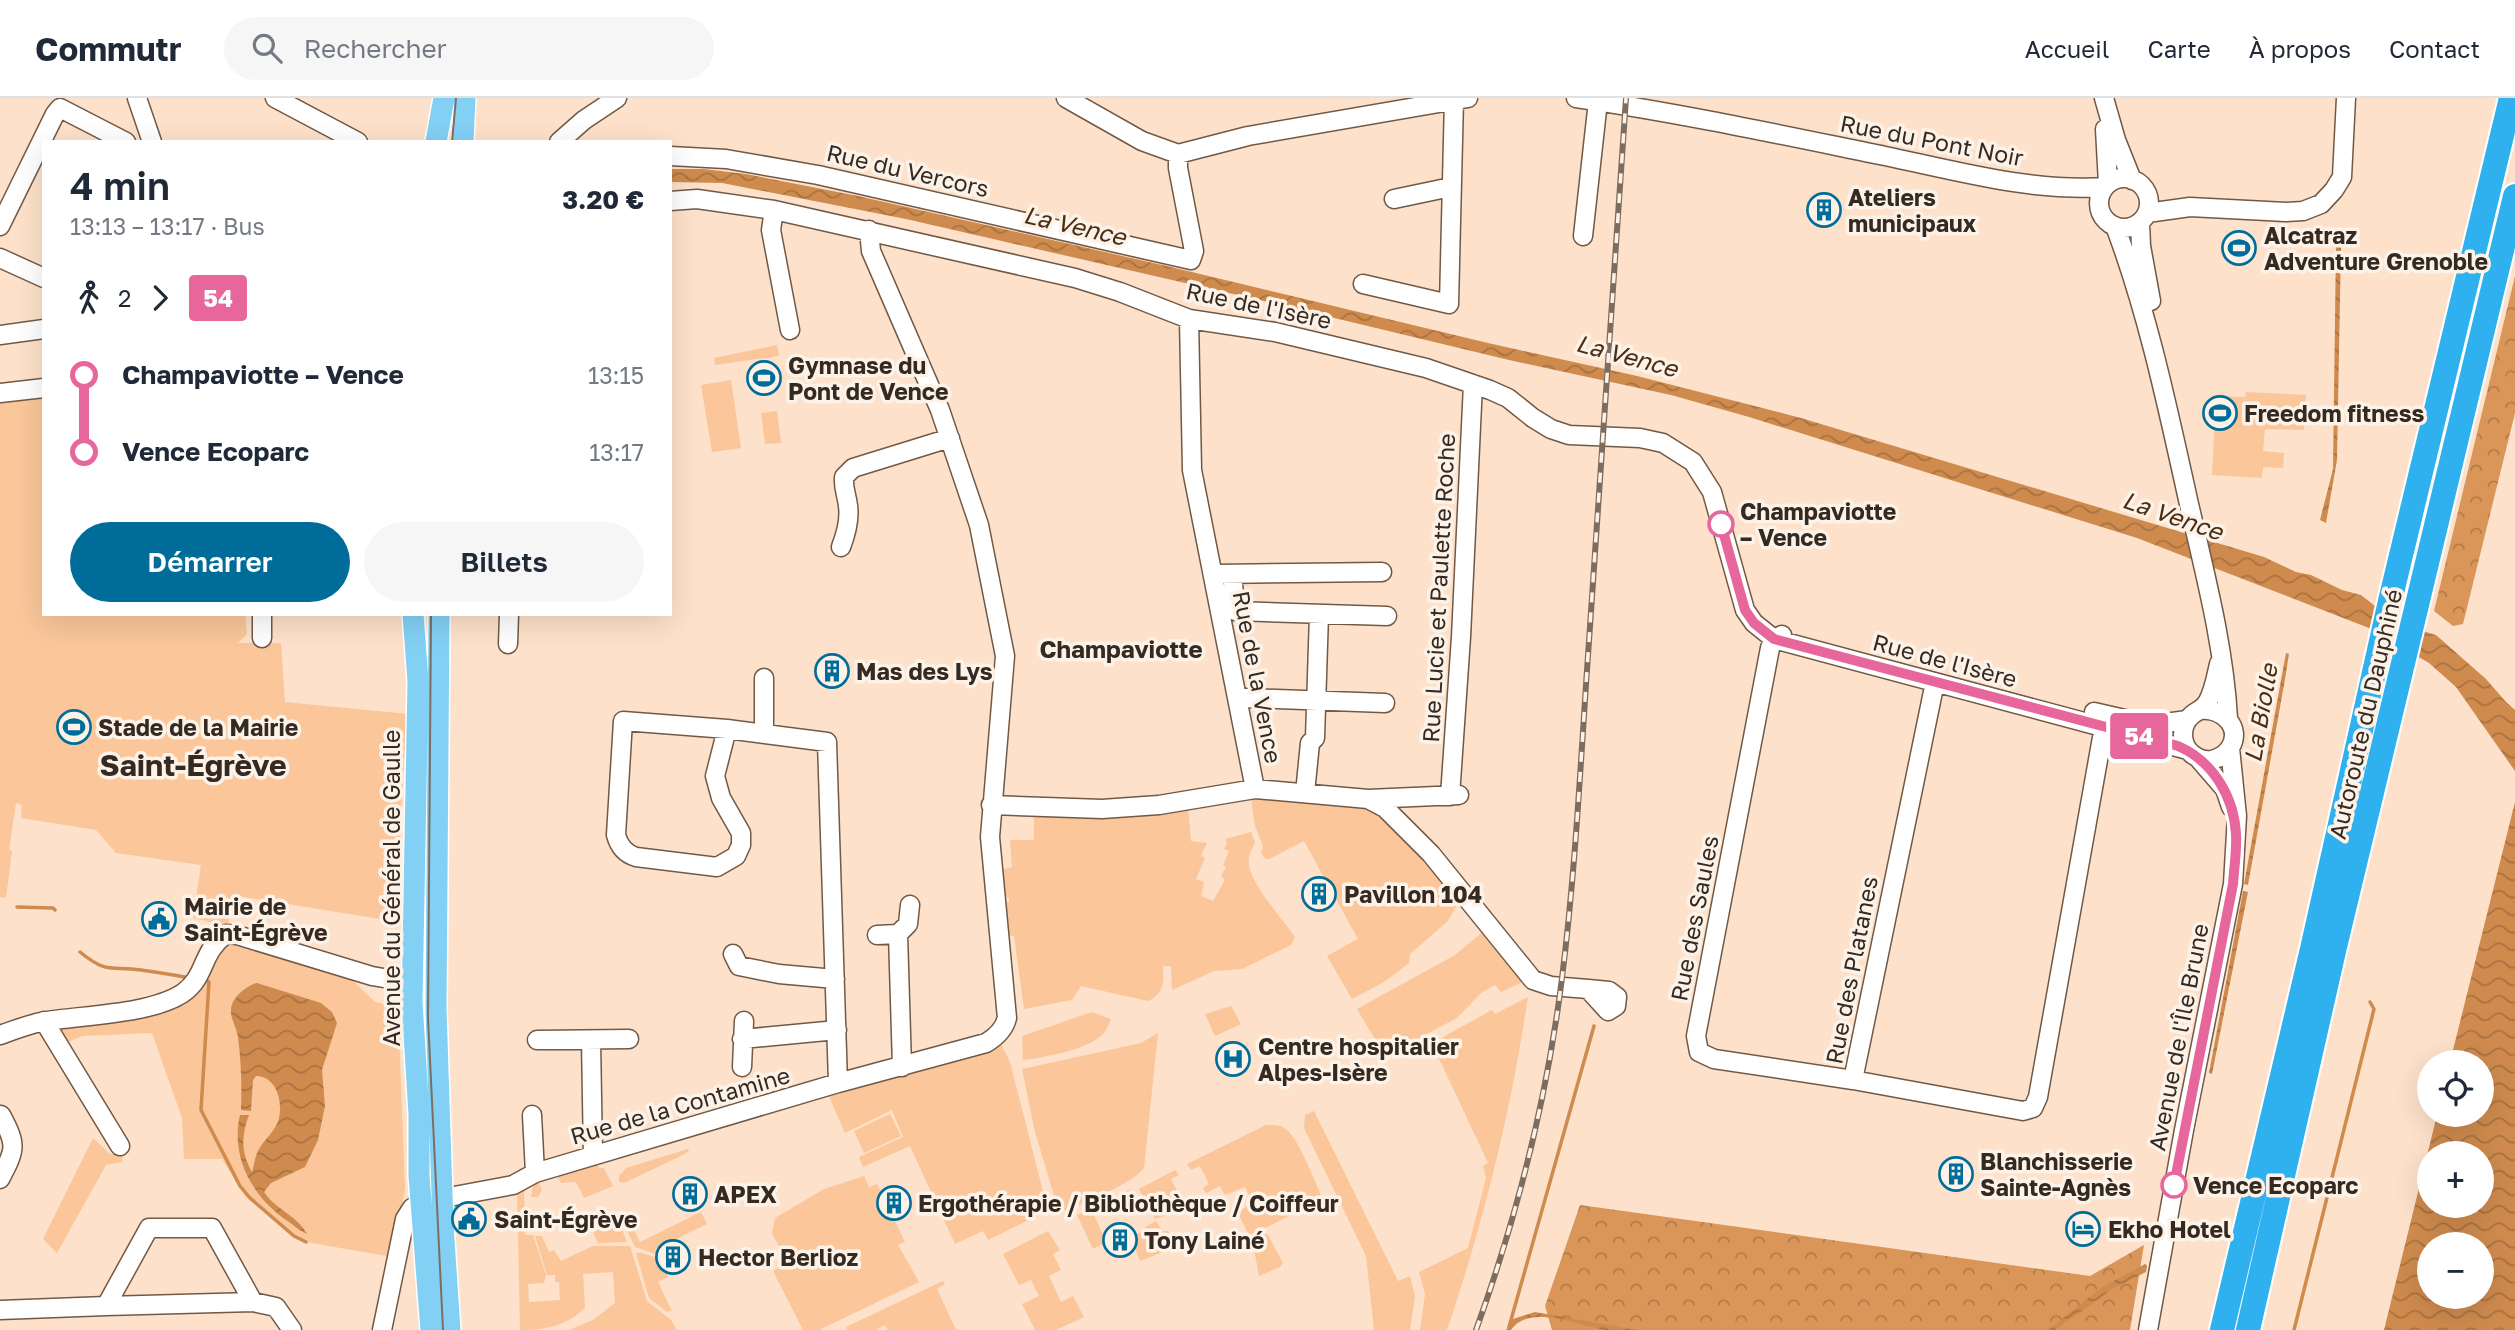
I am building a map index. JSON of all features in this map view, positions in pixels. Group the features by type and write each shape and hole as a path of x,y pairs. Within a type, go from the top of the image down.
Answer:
{"highway":[{"name":"Autoroute du Dauphiné","path":"2222,1330 2390,601 2511,98"},
{"name":"Autoroute du Dauphiné","path":"2248,1330 2334,951 2515,196"}],"main road":[{"path":"436,140 444,98"},
{"path":"463,140 465,98"},
{"name":"Avenue du Général de Gaulle","path":"413,616 418,681 412,981 431,1330"},
{"name":"Avenue du Général de Gaulle","path":"439,616 436,1026 443,1225 450,1330"}],"street":[{"path":"137,98 151,140"},
{"path":"275,98 354,140"},
{"path":"561,140 584,120 617,98"},
{"path":"1066,98 1142,141 1178,154 1248,136 1461,99 1451,187 1449,304 1363,284"},
{"name":"Rue du Pont Noir","path":"1576,98 1705,119 2050,188 2100,207"},
{"path":"2106,186 2118,179 2139,185 2165,200 2190,207 2303,211 2321,204 2342,177 2346,98"},
{"path":"2104,99 2106,186 2100,198 2100,207 2105,219 2115,226 2128,228 2143,217 2190,207"},
{"path":"2104,99 2116,140 2149,205 2143,217 2141,246 2153,315 2154,346"},
{"path":"1583,236 1596,100"},
{"path":"42,140 60,108 122,140"},
{"path":"0,226 42,140"},
{"name":"Rue du Vercors","path":"672,156 726,159 817,174 1191,260 1194,251 1178,168 1178,154"},
{"name":"Rue du Pont Noir","path":"2050,188 2106,186"},
{"path":"1394,199 1451,187"},
{"name":"Rue de l'Isère","path":"672,201 697,199 774,210 1075,278 1121,292 1189,319 1275,332 1426,368 1508,398 1551,429 1569,435 1640,438 1663,443 1693,463 1712,492 1738,587 1781,636 1936,682 2105,721 2151,725 2194,715"},
{"path":"774,210 771,230 790,330"},
{"path":"2115,226 2154,346 2196,530 2226,683 2228,718 2234,736 2230,748 2213,760 2194,754 2182,735 2194,715 2208,702 2215,685 2220,657"},
{"path":"869,230 871,251 950,438 979,525 1005,656 991,804 1102,809 1158,805 1255,789 1368,799 1385,808 1431,854 1533,980 1551,986 1588,989"},
{"path":"0,258 42,277"},
{"name":"Rue de la Vence","path":"1189,319 1192,470 1255,789"},
{"path":"0,335 42,329"},
{"name":"Rue Lucie et Paulette Roche","path":"1368,799 1454,796 1474,384"},
{"path":"0,393 42,388"},
{"path":"841,547 846,535 849,510 843,490 844,477 853,468 950,438"},
{"name":"Rue de la Vence","path":"1212,574 1382,572"},
{"path":"1233,583 1235,611 1387,616"},
{"path":"1305,793 1310,743 1315,738 1319,614"},
{"path":"262,616 262,638"},
{"path":"508,644 509,616"},
{"name":"Rue de l'Isère","path":"1781,636 2105,721 2194,754"},
{"name":"Rue des Saules","path":"1781,636 1696,1035 1699,1052 1714,1059 1853,1080"},
{"path":"764,678 764,734"},
{"name":"Rue des Platanes","path":"1936,682 1853,1080 2023,1111 2033,1108 2038,1097 2105,721"},
{"path":"1246,698 1385,703"},
{"path":"2194,715 2216,710 2228,718"},
{"path":"727,729 715,776 721,798 741,833 741,845 736,856 717,867 630,855 618,843 616,835 622,721 727,729 827,742 838,1083"},
{"name":"Avenue de l'Île Brune","path":"2148,1330 2233,884 2236,790 2230,748"},
{"name":"Avenue de l'Île Brune","path":"2194,754 2225,789 2236,835"},
{"name":"Rue de la Contamine","path":"422,1202 513,1185 535,1173 838,1083 986,1043 994,1038 1006,1025 1007,1018 992,873 991,804"},
{"path":"877,935 898,934 908,924 910,905"},
{"path":"0,1035 44,1021 77,1019 171,1000 192,986 201,972 207,954 215,942 226,934 372,976 437,981"},
{"path":"898,934 902,1067"},
{"path":"733,954 739,966 779,974 835,979"},
{"path":"44,1021 120,1146"},
{"name":"Rue de la Contamine","path":"742,1067 744,1021"},
{"name":"Rue de la Contamine","path":"742,1039 837,1030"},
{"path":"537,1041 629,1039"},
{"path":"591,1040 593,1156"},
{"path":"0,1115 13,1139 13,1154 0,1179"},
{"path":"532,1115 535,1173"},
{"path":"382,1330 405,1219 412,1208 422,1202"},
{"path":"106,1306 149,1228 212,1228 253,1302"},
{"path":"0,1310 253,1302 276,1307 292,1330"}],"shaded area":[{"path":"777,345 779,356 715,365 714,358"},
{"path":"731,380 741,448 712,452 701,385"},
{"path":"2246,392 2306,395 2304,430 2265,429 2263,451 2284,453 2283,468 2263,467 2262,478 2212,475 2216,396 2245,397"},
{"path":"42,394 42,616 245,616 247,634 238,643 281,643 285,702 408,714 400,822 398,922 232,895 228,926 193,918 201,865 116,853 96,830 21,818 22,805 16,803 6,898 0,897 0,401"},
{"path":"777,411 781,443 765,444 761,413"},
{"path":"1258,797 1365,805 1380,813 1461,897 1448,921 1410,954 1409,963 1384,982 1352,999 1327,956 1358,939 1304,841 1269,859 1264,858 1251,799"},
{"path":"1188,807 1191,841 1207,843 1201,856 1205,858 1196,879 1204,882 1201,896 1213,901 1225,880 1221,876 1229,851 1224,849 1227,843 1225,839 1251,832 1255,842 1249,867 1266,899 1295,937 1291,945 1242,969 1214,971 1172,990 1171,966 1163,966 1162,987 1157,995 1148,1001 1081,986 1072,1000 1024,1009 1014,936 1003,934 1000,903 1009,902 1009,897 999,897 997,871 1012,867 1010,840 1034,840 1034,808"},
{"path":"1485,930 1517,967 1523,982 1501,992 1495,985 1481,993 1457,1018 1385,1056 1357,1009 1455,955"},
{"path":"238,944 346,974 375,1002 398,1007 405,1189 392,1257 306,1242 294,1237 245,1196 222,1159 184,1159 182,1118 152,1033 82,1036 62,1045 51,1028 185,1003 197,995 219,945"},
{"path":"1528,997 1505,1124 1484,1207 1447,1330 1420,1330 1425,1294 1419,1272 1468,1248 1486,1178 1483,1166 1488,1163 1435,1050 1428,1054 1425,1047 1492,1010 1495,1014"},
{"path":"1231,1006 1241,1024 1215,1036 1205,1014"},
{"path":"1092,1012 1111,1019 1097,1039 1066,1052 1023,1060 1022,1036"},
{"path":"1158,1033 1144,1168 1120,1186 1066,1211 1055,1199 1035,1132 1022,1069 1141,1043"},
{"path":"1001,1044 1010,1062 1047,1207 1045,1212 988,1240 983,1231 955,1244 910,1146 863,1167 859,1157 903,1137 892,1110 845,1133 828,1094"},
{"path":"1314,1111 1398,1281 1410,1276 1415,1296 1410,1330 1374,1330 1366,1256 1304,1128 1305,1115"},
{"path":"890,1114 901,1136 864,1153 854,1131"},
{"path":"1266,1125 1277,1125 1292,1135 1323,1199 1249,1236 1238,1213 1252,1202 1245,1187 1225,1195 1220,1186 1206,1193 1203,1188 1209,1184 1200,1166 1191,1170 1187,1164"},
{"path":"93,1138 110,1154 123,1154 122,1162 106,1165 57,1253 43,1239"},
{"path":"688,1149 683,1155 624,1183 619,1182 619,1176 626,1168"},
{"path":"597,1161 599,1168 604,1168 613,1186 584,1198 576,1182 561,1183 557,1175 539,1183 542,1190 538,1197 531,1197 534,1181"},
{"path":"1175,1170 1179,1175 1171,1179 1177,1191 1173,1193 1174,1201 1167,1207 1169,1214 1155,1219 1139,1189"},
{"path":"864,1176 869,1187 877,1184 905,1242 898,1245 919,1282 819,1330 803,1330 773,1271 788,1262 772,1234 775,1218 824,1189"},
{"path":"517,1189 524,1189 525,1235 533,1235 546,1275 544,1283 528,1284 529,1302 560,1300 559,1282 555,1282 555,1275 547,1275 535,1236 542,1236 549,1252 554,1250 561,1261 593,1246 630,1246 647,1301 671,1320 677,1330 569,1330 593,1320 615,1303 613,1272 583,1274 585,1308 570,1319 547,1328 520,1330"},
{"path":"1129,1190 1135,1196 1094,1215 1106,1242 1093,1249 1077,1215"},
{"path":"701,1212 707,1224 655,1249 657,1254 635,1247 621,1217 627,1215 640,1242"},
{"path":"618,1220 627,1242 598,1243 593,1232"},
{"path":"1156,1221 1162,1231 1168,1231 1176,1247 1140,1261 1132,1241 1138,1240 1135,1235"},
{"path":"1048,1231 1060,1250 1053,1254 1061,1270 1049,1276 1061,1302 1073,1296 1084,1317 1056,1330 1035,1330 1022,1304 1039,1296 1031,1280 1019,1285 1003,1254"},
{"path":"1264,1233 1268,1235 1283,1263 1259,1276 1253,1243"},
{"path":"636,1253 660,1259 668,1277 658,1282 672,1311 667,1312 649,1298"},
{"path":"943,1281 945,1284 937,1289 956,1330 888,1330 885,1325 875,1330 847,1330 846,1327"}],"green space":[{"path":"2515,276 2515,413 2463,624 2453,626 2434,611"},
{"path":"1580,1205 2090,1276 2144,1245 2130,1330 1552,1330 1545,1306"}],"water":[{"path":"672,169 704,169 746,174 858,196 1637,376 1801,418 2264,557 2296,572 2311,575 2342,590 2361,595 2375,606 2436,635 2486,679 2515,710 2515,771 2456,687 2429,663 2369,628 2137,538 1671,395 1509,360 906,219 722,183 672,182"},
{"path":"2336,245 2341,245 2337,460 2326,523 2320,520 2333,469"},
{"path":"2286,653 2289,654 2284,685 2248,885 2244,884"},
{"path":"2515,802 2515,1330 2384,1330 2417,1196 2417,1218 2494,1218 2494,1141 2431,1141 2434,1127 2494,1127 2494,1050 2453,1050"},
{"path":"2243,891 2248,892 2212,1074 2209,1073"},
{"path":"257,983 321,1003 332,1012 337,1023 322,1070 325,1106 318,1140 305,1167 271,1183 264,1192 298,1222 307,1234 276,1212 255,1189 247,1176 238,1146 240,1115 249,1115 243,1144 252,1172 258,1151 275,1127 280,1111 279,1097 273,1085 269,1080 256,1076 253,1080 251,1111 241,1110 239,1046 231,1010 240,993"},
{"path":"2145,1264 2146,1272 2114,1288 2055,1330 2048,1330 2101,1288"},
{"path":"1535,1312 1637,1330 1604,1330 1542,1317 1530,1318 1519,1322 1511,1330 1506,1330 1513,1319"}],"waterway":[{"path":"17,907 55,910"},
{"path":"80,952 97,964 109,968 190,978"},
{"path":"206,980 209,982 201,1110 240,1186 294,1236 306,1242"},
{"path":"2294,1330 2374,1009 2370,1002"},
{"path":"1509,1327 1594,1026"}],"tram line":[{"path":"452,140 456,98"},
{"path":"431,616 428,1018 443,1330"}],"railway":[{"path":"1476,1330 1505,1244 1529,1157 1548,1068 1562,978 1578,810 1626,98"}],"bus line":[{"name":"54","path":"1721,524 1745,610 1754,623 1774,639 2178,746 2199,759 2219,780 2232,811 2236,835 2233,884 2174,1185"}],"place":[{"name":"Ateliers municipaux","path":"1824,210"},
{"name":"Alcatraz Adventure Grenoble","path":"2239,248"},
{"name":"Gymnase du Pont de Vence","path":"764,378"},
{"name":"Freedom fitness","path":"2220,413"},
{"name":"Champaviotte – Vence","path":"1721,524"},
{"name":"Mas des Lys","path":"832,671"},
{"name":"Stade de la Mairie","path":"74,727"},
{"name":"Pavillon 104","path":"1319,894"},
{"name":"Mairie de Saint-Égrève","path":"159,919"},
{"name":"Centre hospitalier Alpes-Isère","path":"1233,1059"},
{"name":"Blanchisserie Sainte-Agnès","path":"1956,1174"},
{"name":"Vence Ecoparc","path":"2174,1185"},
{"name":"APEX","path":"690,1194"},
{"name":"Ergothérapie / Bibliothèque / Coiffeur","path":"894,1203"},
{"name":"Saint-Égrève","path":"469,1219"},
{"name":"Ekho Hotel","path":"2083,1229"},
{"name":"Tony Lainé","path":"1120,1240"},
{"name":"Hector Berlioz","path":"673,1257"}],"district":[{"name":"Champaviotte","path":"1121,648"},
{"name":"Saint-Égrève","path":"193,765"}],"water label":[{"name":"La Vence","path":"1075,225"},
{"name":"La Vence","path":"1627,355"},
{"name":"La Vence","path":"2173,515"},
{"name":"La Biolle","path":"2260,713"}]}
